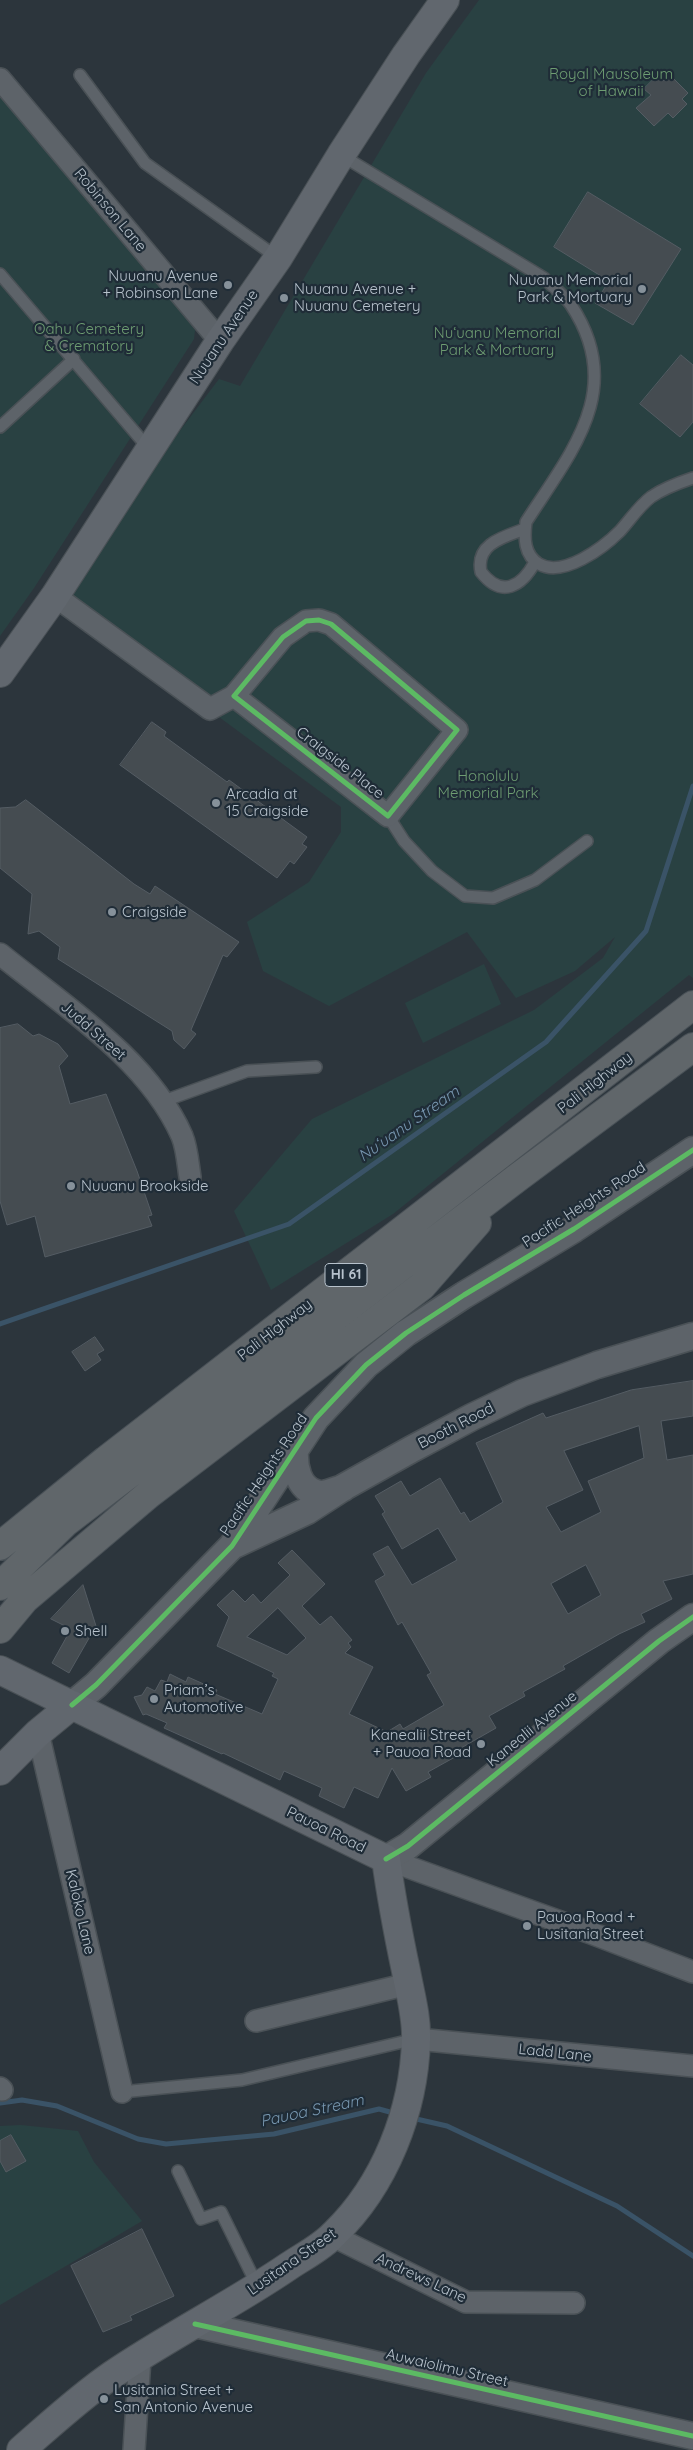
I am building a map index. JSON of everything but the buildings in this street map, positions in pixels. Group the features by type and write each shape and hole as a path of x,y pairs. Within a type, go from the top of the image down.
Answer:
{"highway":[{"name":"Pali Highway","path":"0,1546 106,1460 693,1005"},
{"name":"Pali Highway","path":"0,1586 66,1522 517,1178 693,1047"},
{"path":"0,1629 25,1599 149,1494 422,1286 517,1178"}],"main road":[{"name":"Nuuanu Avenue","path":"0,673 55,596 220,341 278,258 340,155 445,0"},
{"name":"Pauoa Road","path":"0,1670 386,1859"},
{"name":"Pacific Heights Road","path":"0,1771 38,1733 72,1704"},
{"name":"Lusitana Street","path":"21,2450 111,2376 258,2287 332,2236 355,2212 375,2184 399,2130 412,2084 417,2039 391,1899 386,1859"}],"street":[{"name":"Robinson Lane","path":"0,79 220,341"},
{"name":"Craigside Place","path":"55,596 210,709 234,696 283,637 293,628 306,621 319,620 331,624 457,730 388,816 234,696"},
{"name":"Judd Street","path":"0,954 115,1046 164,1101 183,1138 190,1177"},
{"name":"Pacific Heights Road","path":"72,1704 96,1685 232,1546 316,1418 366,1365 406,1333 464,1295 574,1229 693,1150"},
{"name":"Booth Road","path":"232,1546 308,1511 344,1487 472,1417 522,1393 597,1365 693,1336"},
{"path":"294,1450 298,1476 302,1483 316,1493 325,1493 344,1487"},
{"name":"Kanealii Avenue","path":"386,1859 408,1846 652,1647 693,1617"},
{"name":"Kaloko Lane","path":"38,1733 122,2092"},
{"name":"Pauoa Road","path":"386,1859 693,1972"},
{"path":"256,2021 408,1984"},
{"name":"Ladd Lane","path":"417,2039 693,2066"},
{"name":"Andrews Lane","path":"332,2236 466,2302 574,2303"},
{"name":"Auwaiolimu Street","path":"195,2324 693,2436"},
{"path":"134,2450 140,2358"}],"lane":[{"path":"80,75 146,163 278,258"},
{"path":"340,155 544,278 571,304 593,349 596,386 580,439 526,522 527,551 535,562 543,566 570,565 591,554 618,533 649,498 672,484 693,478"},
{"path":"0,274 150,450"},
{"path":"0,427 74,359"},
{"path":"525,529 486,546 481,555 481,572 494,583 501,586 509,586 518,584 528,576 535,562"},
{"path":"388,816 404,841 432,871 465,896 493,898 535,880 587,841"},
{"path":"164,1101 247,1071 316,1067"},
{"path":"122,2092 242,2080 417,2039"},
{"path":"178,2170 201,2219 221,2212 258,2287"}],"green space":[{"path":"479,0 693,0 693,978 689,975 393,1214 271,1290 234,1211 312,1119 534,1010 603,958 615,937 575,971 516,998 467,932 329,1006 263,971 247,922 309,882 341,832 341,807 55,596 219,379 240,386 426,73"},
{"name":"Oahu Cemetery & Crematory","path":"0,79 195,330 194,339 34,588 0,636"},
{"path":"484,964 501,1004 423,1043 405,1003"},
{"path":"21,2125 78,2131 94,2162 142,2221 0,2305 0,2126"}],"waterway":[{"name":"Nuʻuanu Stream","path":"0,1324 289,1224 546,1042 646,931 693,786"},
{"name":"Pauoa Stream","path":"0,2103 22,2100 57,2106 138,2139 166,2144 274,2134 379,2109 397,2114"},
{"name":"Pauoa Stream","path":"412,2118 447,2126 617,2206 693,2256"}],"cycle path":[{"path":"319,620 331,624 457,730 388,816 234,696 283,637 306,621 319,620"},
{"path":"72,1705 96,1685 232,1546 316,1418 366,1365 406,1333 464,1295 574,1229 693,1150"},
{"path":"386,1859 408,1846 659,1641 693,1617"},
{"path":"195,2324 693,2436"}],"place":[{"name":"Nuuanu Avenue + Robinson Lane","path":"228,285"},
{"name":"Nuuanu Memorial Park & Mortuary","path":"642,289"},
{"name":"Nuuanu Avenue + Nuuanu Cemetery","path":"284,298"},
{"name":"Arcadia at 15 Craigside","path":"216,803"},
{"name":"Craigside","path":"112,912"},
{"name":"Nuuanu Brookside","path":"71,1186"},
{"name":"Shell","path":"65,1631"},
{"name":"Priam’s Automotive","path":"154,1699"},
{"name":"Kanealii Street + Pauoa Road","path":"481,1744"},
{"name":"Pauoa Road + Lusitania Street","path":"527,1926"},
{"name":"Lusitania Street + San Antonio Avenue","path":"104,2399"}],"park label":[{"name":"Royal Mausoleum of Hawaii","path":"611,82"},
{"name":"Nuʻuanu Memorial Park & Mortuary","path":"497,342"},
{"name":"Honolulu Memorial Park","path":"488,784"}]}
